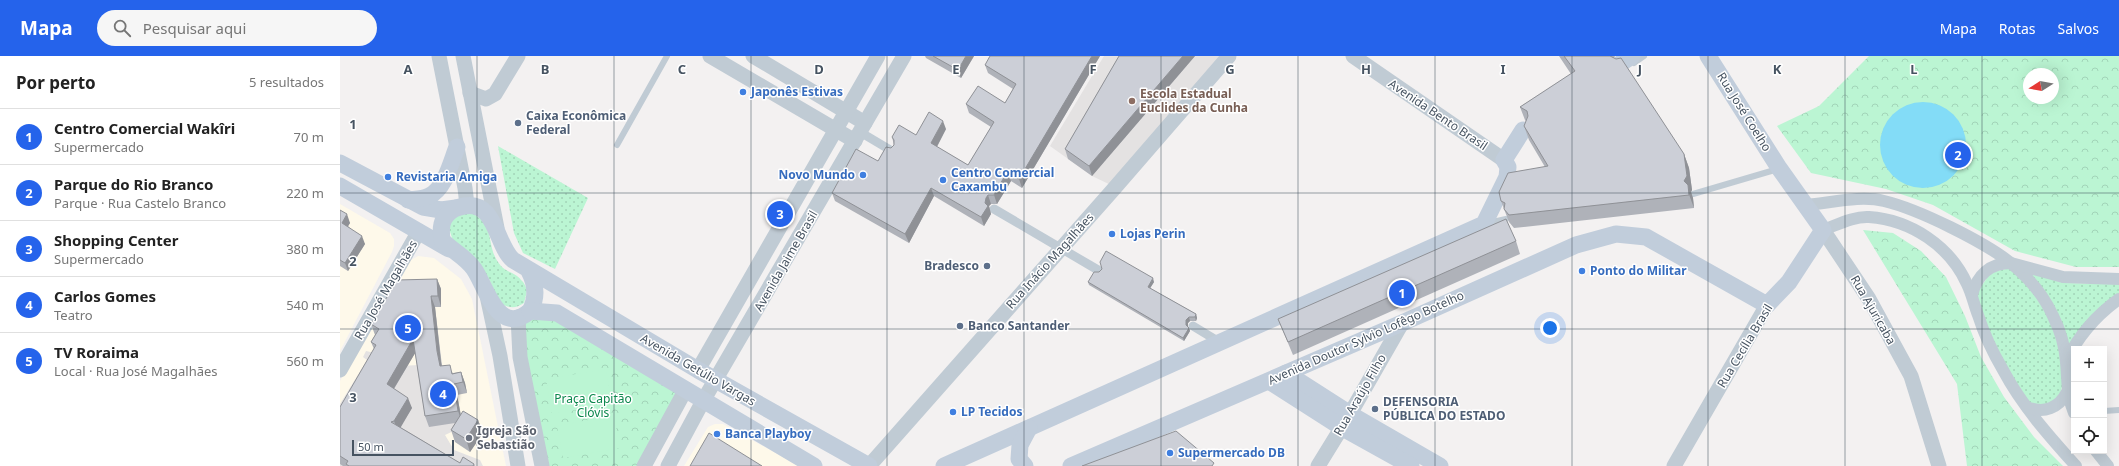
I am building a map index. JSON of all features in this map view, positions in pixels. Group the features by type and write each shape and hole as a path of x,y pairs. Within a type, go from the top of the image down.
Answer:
{"main road":[{"name":"Rua José Coelho","path":"1708,56 1779,168"},
{"path":"944,466 1484,224 1507,177 1508,167 1504,160 1523,130"},
{"path":"407,200 422,199 436,191 445,176 457,147"},
{"path":"340,163 407,200 423,207 441,210 461,207"},
{"name":"Rua Ajuricaba","path":"1779,168 1823,230"},
{"path":"340,186 451,250"},
{"path":"451,250 442,240 441,232 446,215 461,207"},
{"name":"Avenida Getúlio Vargas","path":"461,207 482,209 492,220 509,257 529,271 698,370 869,466"},
{"name":"Rua Cecília Brasil","path":"1767,305 1789,282 1823,230"},
{"name":"Avenida Doutor Sylvio Lofêgo Botelho","path":"1071,466 1402,323 1576,245 1600,237 1616,234 1632,234 1646,237 1664,245 1767,305"},
{"name":"Avenida Getúlio Vargas","path":"451,250 468,261 486,289 494,308 510,318 524,314 557,313 814,466"},
{"path":"524,314 535,298 534,282 529,271"},
{"path":"1286,373 1346,421 1411,466"},
{"path":"1269,381 1346,421 1440,466"},
{"path":"1024,466 1019,459 1020,445 1029,428"}],"street":[{"path":"439,56 457,147 461,207"},
{"path":"463,56 499,234"},
{"path":"470,93 486,99 495,94 518,56"},
{"path":"710,56 836,130 860,132"},
{"path":"752,56 846,111 860,132 892,151"},
{"name":"Avenida Jaime Brasil","path":"698,370 878,56"},
{"name":"Avenida Jaime Brasil","path":"668,466 703,401 904,56"},
{"name":"Rua Inácio Magalhães","path":"869,466 1229,56"},
{"name":"Avenida Bento Brasil","path":"1353,56 1504,160"},
{"path":"1806,205 1866,199 1884,201 1939,222 2011,263 2063,277 2119,280"},
{"path":"994,209 1098,270"},
{"path":"1823,230 1844,222 1868,217 1888,221 1912,229 1924,235 1944,251 1960,271 1972,295 1980,322 1994,354 2015,390 2027,407 2076,466"},
{"name":"Rua Ajuricaba","path":"1823,230 1869,299 1911,376 1939,466"},
{"name":"Rua José Magalhães","path":"340,370 419,231"},
{"path":"1972,295 1976,282 1986,271 1998,265 2011,263"},
{"path":"2011,263 2035,287 2045,301 2059,330 2066,361 2067,392 2071,404"},
{"path":"486,289 500,356 518,466"},
{"path":"2066,361 2087,327 2119,299"},
{"name":"Rua Cecília Brasil","path":"1674,466 1767,305"},
{"path":"524,314 520,357 542,466"},
{"name":"Rua Araújo Filho","path":"1318,466 1346,421 1402,323"},
{"path":"1193,326 1221,343"},
{"path":"644,466 686,389"},
{"path":"2027,407 2039,411 2051,408 2060,402 2067,392"},
{"path":"2098,454 2108,466"}],"lane":[{"path":"617,145 667,56"},
{"path":"1626,63 1644,56"},
{"path":"1693,194 1779,168"},
{"path":"1484,224 1506,219"},
{"path":"2107,411 2119,410"}],"shaded area":[{"name":"Escola Estadual Euclides da Cunha","path":"1104,56 1225,56 1113,186 1092,176 1050,146"},
{"path":"340,204 390,233 394,239 394,246 340,351"},
{"path":"418,256 434,258 461,279 472,299 506,466 340,466 340,381 404,264"},
{"path":"366,351 375,353 399,366 419,365 462,422 462,427 445,435 454,450 480,460 483,466 340,466 340,404 367,360 363,357"},
{"path":"715,424 723,424 799,466 684,466 708,427"}],"green space":[{"path":"1869,56 2119,56 2119,267 2076,267 2015,251 1933,205 1886,189 1811,173 1777,126 1819,106"},
{"path":"498,146 588,198 555,269 523,253 514,233"},
{"path":"469,212 478,217 484,223 490,236 496,259 501,266 524,283 527,291 524,303 521,305 512,307 499,303 485,273 479,265 458,248 454,242 448,222 457,215"},
{"path":"1863,230 1893,233 1921,251 1946,277 1965,316 1981,357 2004,397 2034,437 2063,466 1967,466 1957,384"},
{"path":"2011,268 2040,301 2049,318 2060,351 2063,369 2062,385 2058,397 2047,404 2030,404 2002,360 1984,321 1976,294 1991,272"},
{"path":"2026,272 2064,283 2119,284 2119,295 2068,351"},
{"name":"Praça Capitão Clóvis","path":"546,312 690,395 651,466 546,466 518,353 524,316"},
{"path":"606,369 612,404 552,414 546,379"},
{"path":"614,415 620,448 563,458 557,426"}],"water":[{"path":"1923,102 1939,105 1947,109 1959,121 1963,129 1966,145 1963,161 1959,169 1947,181 1939,185 1923,188 1907,185 1899,181 1887,169 1883,161 1880,145 1883,129 1887,121 1899,109 1907,105"}],"building":[{"path":"933,56 966,56 958,70"},
{"path":"990,56 1092,56 1019,179 1007,172 994,195 988,195 986,198 985,203 988,206 981,217 931,188 905,234 832,193 856,149 878,161 886,147 891,148 894,145 894,140 892,137 899,125 916,135 929,112 943,121 931,143 968,165 994,122 966,104 978,86 1005,103 1016,84 985,65"},
{"path":"1119,56 1183,56 1089,166 1065,149"},
{"path":"1564,56 1610,56 1616,59 1621,58 1684,154 1687,176 1684,181 1688,185 1689,195 1509,215 1504,209 1505,203 1501,201 1499,192 1508,173 1548,166 1524,126 1528,116 1527,111 1520,107 1575,71"},
{"path":"340,210 347,214 342,223 362,236 345,263 340,260"},
{"path":"1506,219 1516,241 1288,342 1278,319"},
{"path":"1106,251 1153,278 1148,287 1196,314 1195,317 1189,317 1186,320 1186,325 1189,328 1183,338 1088,282 1094,272 1099,272 1102,269 1100,262"},
{"path":"437,279 438,296 431,296 437,351 440,366 450,365 452,374 461,372 463,382 454,384 458,411 425,416 413,339 387,384 408,398 394,421 391,422 460,463 463,457 474,464 473,466 349,466 346,464 348,461 340,456 340,407 376,345 371,342 379,329 371,324 397,280"},
{"path":"463,411 478,420 466,439 451,430"},
{"path":"1176,431 1214,463 1212,466 1082,466"},
{"path":"709,433 762,466 690,466"}],"place":[{"name":"Japonês Estivas","path":"743,92"},
{"name":"Escola Estadual Euclides da Cunha","path":"1132,101"},
{"name":"Caixa Econômica Federal","path":"518,123"},
{"name":"Parque do Rio Branco","path":"1958,155"},
{"name":"Novo Mundo","path":"863,175"},
{"name":"Revistaria Amiga","path":"388,177"},
{"name":"Centro Comercial Caxambu","path":"943,180"},
{"name":"Shopping Center","path":"780,214"},
{"name":"Lojas Perin","path":"1112,234"},
{"name":"Bradesco","path":"987,266"},
{"name":"Ponto do Militar","path":"1582,271"},
{"name":"Centro Comercial Wakîri","path":"1402,293"},
{"name":"Banco Santander","path":"960,326"},
{"name":"TV Roraima","path":"408,328"},
{"name":"Carlos Gomes","path":"443,394"},
{"name":"DEFENSORIA PÚBLICA DO ESTADO","path":"1375,409"},
{"name":"LP Tecidos","path":"953,412"},
{"name":"Banca Playboy","path":"717,434"},
{"name":"Igreja São Sebastião","path":"469,438"},
{"name":"Supermercado DB","path":"1170,453"}]}
